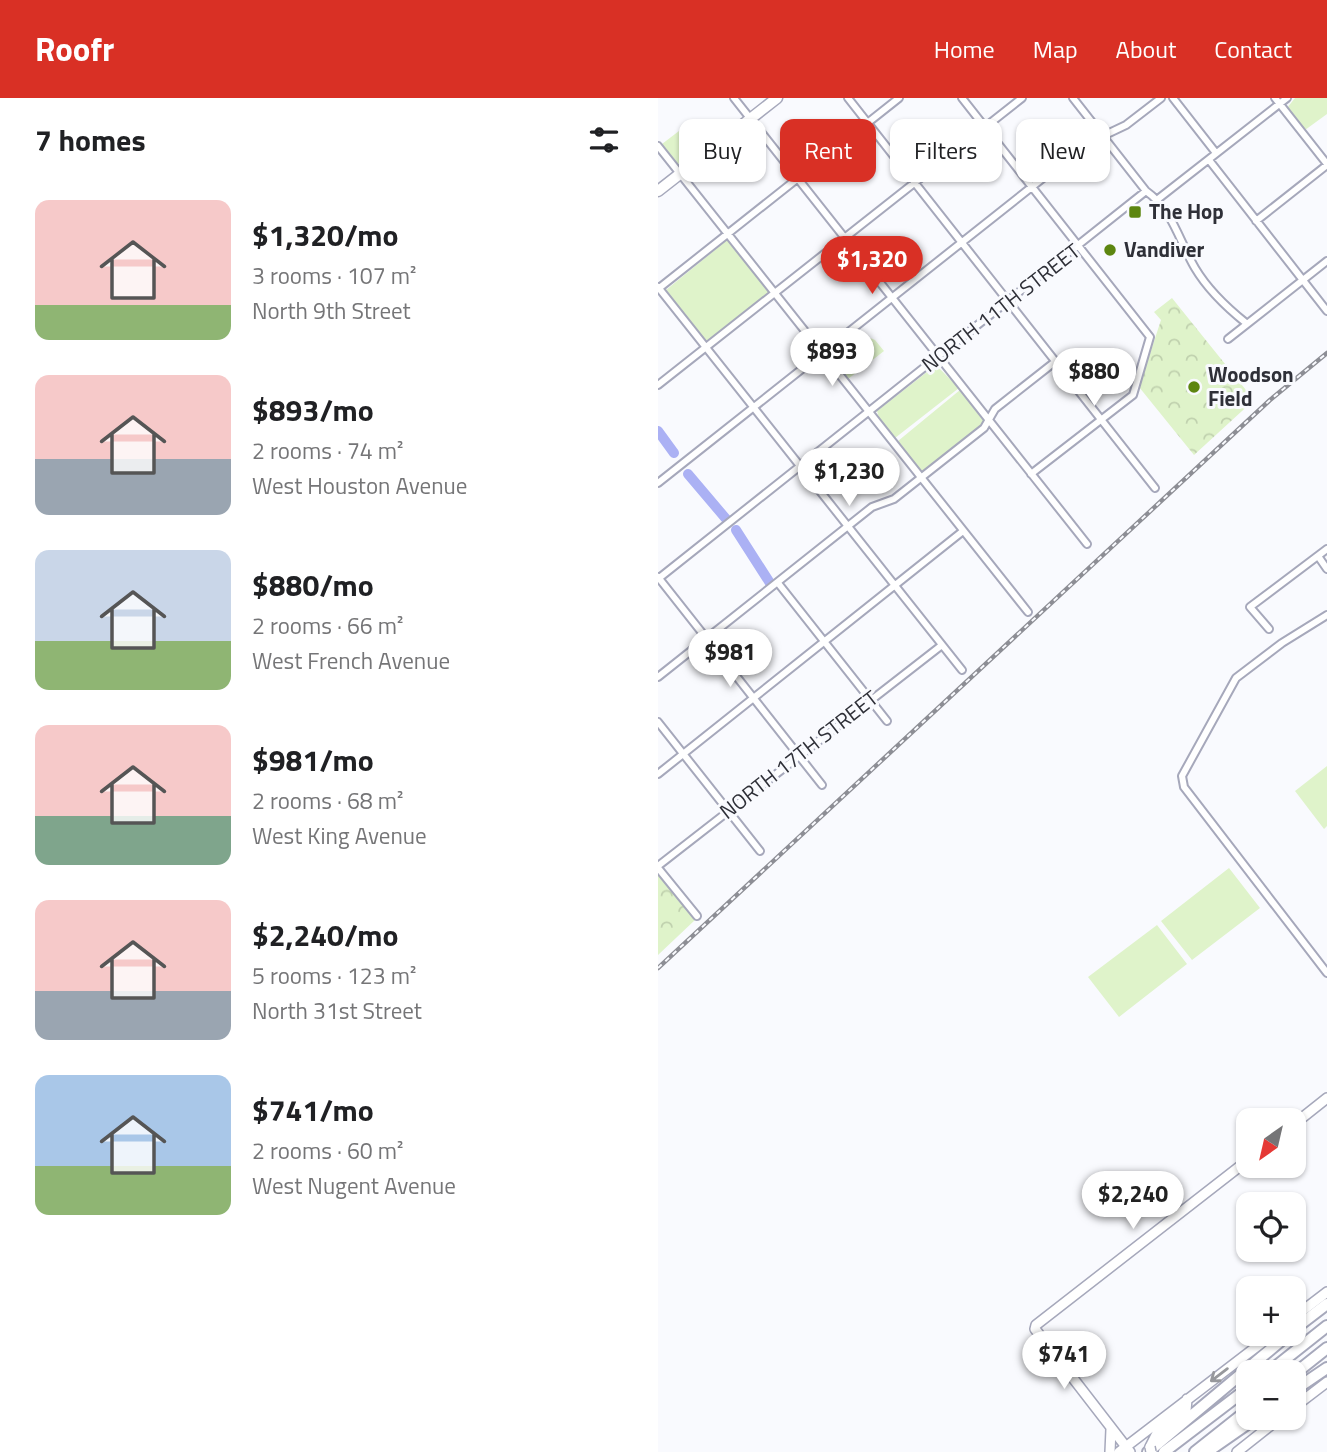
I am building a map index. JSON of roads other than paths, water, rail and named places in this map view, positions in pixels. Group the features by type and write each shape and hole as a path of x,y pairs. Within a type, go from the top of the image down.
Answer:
{"highway":[{"path":"1306,1320 1327,1304"},
{"path":"1284,1360 1327,1326"},
{"path":"1150,1450 1275,1346"},
{"path":"1306,1365 1327,1348"},
{"path":"1306,1382 1327,1368"},
{"path":"1164,1452 1236,1397"},
{"path":"1195,1452 1236,1420"},
{"path":"1207,1452 1239,1430"}],"main road":[{"path":"752,119 777,98"},
{"path":"658,191 679,175"}],"street":[{"path":"734,98 750,119"},
{"path":"848,98 865,119"},
{"path":"873,119 899,98"},
{"path":"961,98 978,119"},
{"path":"995,119 1022,98"},
{"path":"1073,98 1089,119"},
{"path":"1110,133 1126,125 1160,98"},
{"path":"1173,98 1216,153"},
{"path":"1158,199 1278,101 1287,98"},
{"path":"1256,221 1327,164 1278,101"},
{"path":"876,133 1154,488"},
{"path":"766,139 780,157"},
{"path":"658,146 679,173"},
{"path":"1110,147 1146,191 1158,199 1180,234 1202,280 1216,298 1246,323"},
{"path":"1002,148 1150,337 1132,395 1031,474"},
{"path":"1209,159 1327,311"},
{"path":"687,182 1028,612"},
{"path":"792,182 658,288 962,670"},
{"path":"800,182 1087,544"},
{"path":"658,483 1039,182"},
{"path":"658,385 916,183"},
{"name":"NORTH 11TH STREET","path":"658,578 1146,191"},
{"path":"1228,339 1327,261"},
{"path":"658,677 872,507 894,499 922,478 984,428 995,409 1056,361"},
{"path":"658,774 963,531"},
{"path":"1269,629 1250,607 1327,549"},
{"path":"1318,556 1327,569"},
{"path":"658,578 822,785"},
{"path":"778,583 887,721"},
{"path":"1327,615 1282,643 1236,678 1182,776 1184,787 1327,973"},
{"name":"NORTH 17TH STREET","path":"658,867 942,645"},
{"path":"658,722 760,851"},
{"path":"658,867 697,916"},
{"path":"1306,1115 1327,1098"},
{"path":"1236,1169 1036,1325 1035,1329 1125,1450 1187,1398 1257,1346"},
{"path":"1306,1308 1327,1292"},
{"path":"1306,1398 1327,1382"},
{"path":"1150,1450 1156,1435 1186,1411 1187,1398"},
{"path":"1112,1430 1135,1435 1145,1432"},
{"path":"1110,1452 1112,1430"},
{"path":"1237,1452 1265,1430"}],"waterway":[{"path":"658,431 674,453"},
{"path":"688,474 727,520"},
{"path":"736,530 770,583"}],"railway":[{"path":"658,968 1270,400 1327,353"}],"place":[{"name":"The Hop","path":"1135,212"},
{"name":"Vandiver","path":"1110,250"},
{"name":"Woodson Field","path":"1194,387"}]}
